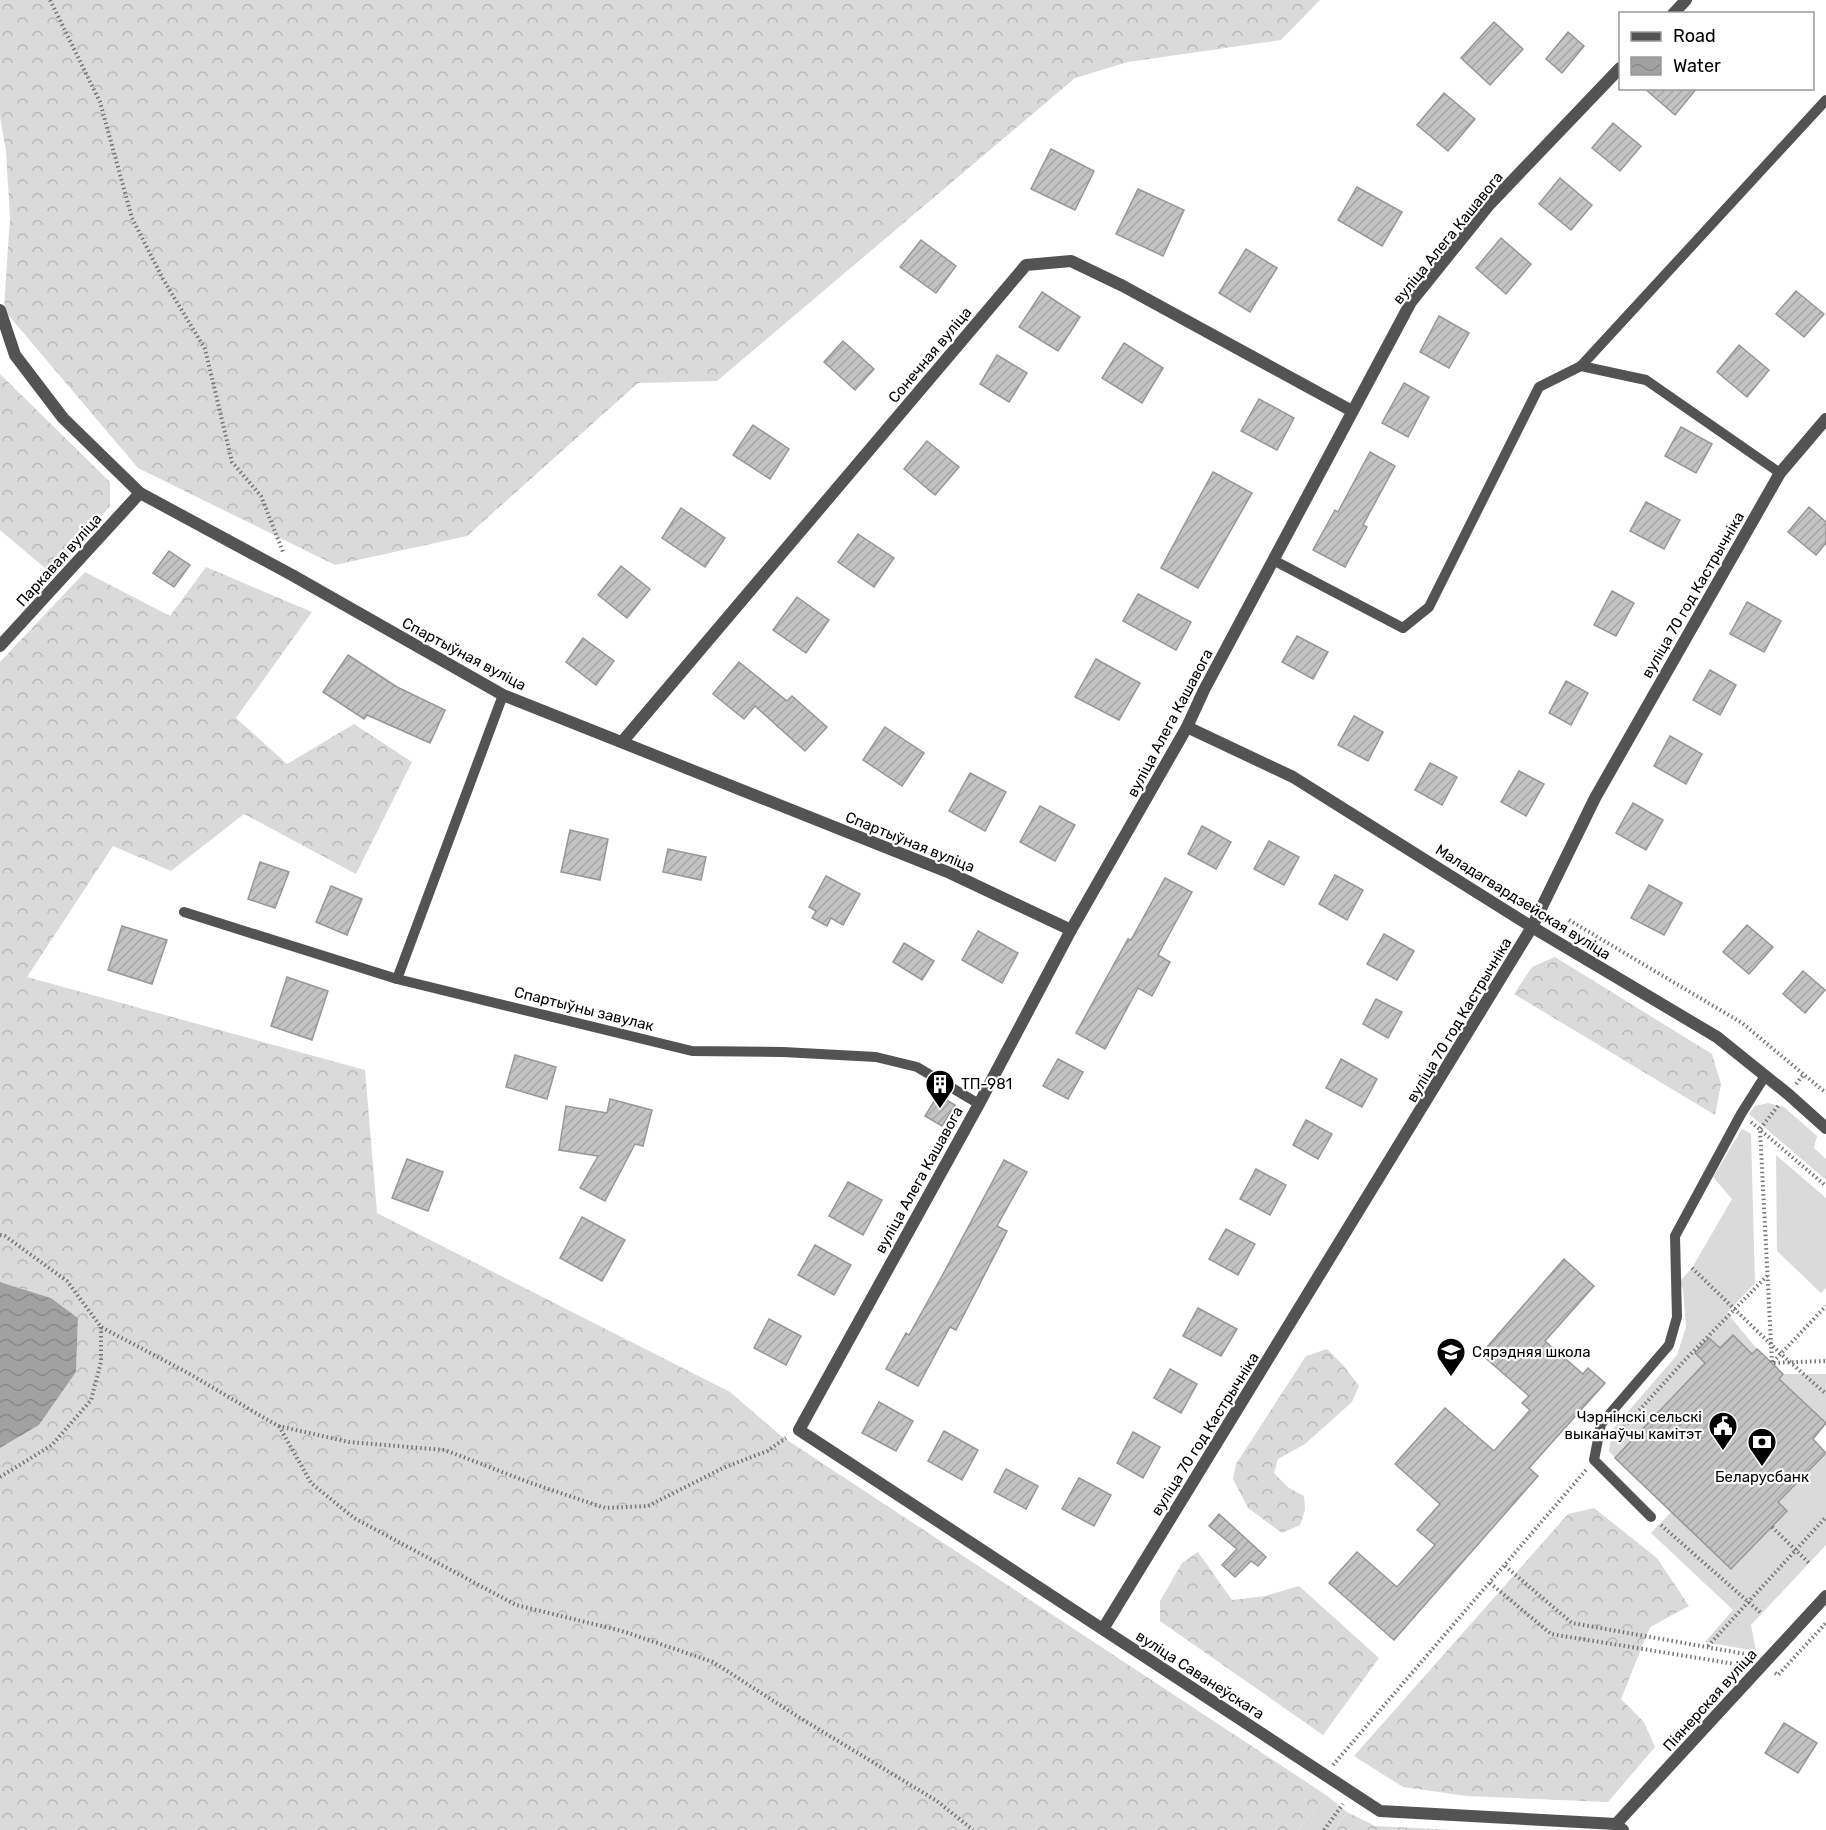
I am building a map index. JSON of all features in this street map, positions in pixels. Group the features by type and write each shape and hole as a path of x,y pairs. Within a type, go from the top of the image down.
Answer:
{"street":[{"path":"1675,12 1686,0"},
{"name":"вуліца Алега Кашавога","path":"799,1430 1071,930 1187,728 1204,690 1412,302 1489,205 1619,69"},
{"name":"Сонечная вуліца","path":"622,742 1026,266 1071,261 1123,286 1352,411"},
{"name":"Спартыўная вуліца","path":"0,310 15,355 63,418 140,493 503,695 950,873 1071,930"},
{"name":"вуліца 70 год Кастрычніка","path":"1103,1629 1532,927 1595,798 1780,473 1826,419"},
{"name":"Паркавая вуліца","path":"0,646 140,493"},
{"name":"Маладагвардзейская вуліца","path":"1187,728 1293,777 1532,927 1717,1037 1826,1128"},
{"name":"вуліца Саванеўскага","path":"799,1430 1380,1811 1619,1827"},
{"name":"Піянерская вуліца","path":"1619,1827 1826,1596"}],"lane":[{"path":"1275,561 1404,628 1429,607 1539,387 1581,366 1826,100"},
{"path":"1581,366 1646,380 1780,473"},
{"path":"397,979 503,695"},
{"name":"Спартыўны завулак","path":"184,912 397,979 692,1051 783,1052 876,1057 917,1067 978,1104"},
{"path":"1651,1517 1594,1460 1602,1424 1669,1345 1677,1317 1675,1236 1741,1114 1765,1077"}],"path":[{"path":"50,0 100,102 132,218 163,279 205,349 232,462 261,496 292,576"},
{"path":"1569,920 1742,1023 1826,1093"},
{"path":"1772,1363 1760,1129 1826,1186"},
{"path":"0,1235 5,1236 67,1281 101,1327 188,1373 278,1426 349,1442 445,1450 605,1508 648,1506 723,1468 767,1451 799,1430"},
{"path":"1692,1268 1826,1394"},
{"path":"1324,1774 1594,1460 1767,1276"},
{"path":"1772,1363 1826,1306"},
{"path":"0,1477 52,1445 91,1400 101,1362 101,1327"},
{"path":"1772,1363 1826,1361"},
{"path":"278,1426 311,1483 354,1518 516,1605 622,1631 713,1662 800,1718 937,1800 973,1830"},
{"path":"1651,1517 1762,1614"},
{"path":"1707,1647 1750,1603 1826,1517"},
{"path":"1772,1527 1809,1563"},
{"path":"1505,1566 1572,1623 1755,1655 1750,1660"},
{"path":"1490,1583 1551,1634 1744,1665"},
{"path":"1764,1664 1778,1675 1826,1623"},
{"path":"1324,1830 1352,1792"}],"green space":[{"path":"0,0 1320,0 1281,40 1128,62 1075,78 717,381 638,383 467,536 335,565 138,468 4,310 10,217 6,151 0,117"},
{"path":"0,374 110,482 110,506 52,574 0,530"},
{"path":"206,567 312,612 236,718 287,764 354,724 412,762 356,874 244,814 171,871 113,846 27,977 365,1070 377,1213 730,1392 781,1436 1326,1795 1298,1830 0,1830 0,1448 39,1425 76,1372 78,1318 51,1298 0,1282 0,662 85,572 170,616"},
{"path":"1555,957 1712,1054 1721,1084 1715,1115 1514,994 1532,967"},
{"path":"1768,1103 1784,1107 1817,1136 1814,1148 1826,1159 1826,1180 1749,1114 1755,1106"},
{"path":"1742,1129 1751,1134 1755,1283 1727,1313 1757,1349 1752,1354 1733,1335 1720,1348 1709,1338 1695,1353 1705,1363 1615,1458 1609,1451 1612,1430 1677,1355 1686,1327 1683,1290 1680,1281 1692,1268 1732,1199 1713,1177"},
{"path":"1776,1155 1826,1198 1826,1288 1821,1293 1777,1251"},
{"path":"1327,1349 1359,1386 1352,1402 1305,1444 1278,1459 1274,1473 1289,1488 1304,1496 1305,1510 1300,1525 1282,1533 1248,1508 1233,1479 1236,1464 1306,1356"},
{"path":"1783,1374 1826,1374 1826,1423 1779,1379"},
{"path":"1826,1453 1826,1545 1751,1625 1756,1651 1705,1642 1733,1610 1651,1533 1671,1512 1732,1569 1787,1511 1778,1502"},
{"path":"1594,1508 1657,1558 1689,1606 1650,1627 1621,1699 1644,1722 1655,1747 1608,1802 1467,1796 1403,1787 1354,1756 1568,1514"},
{"path":"1198,1552 1232,1600 1265,1596 1299,1586 1379,1658 1323,1735 1160,1621 1160,1601 1182,1563"},
{"path":"1326,1795 1347,1812 1334,1830 1298,1830"},
{"path":"1347,1812 1375,1826 1455,1830 1334,1830"}],"water":[{"path":"0,1282 51,1298 78,1318 76,1372 39,1425 0,1448"}],"building":[{"path":"1494,22 1523,49 1490,85 1461,58"},
{"path":"1568,32 1584,46 1562,73 1546,59"},
{"path":"1646,90 1695,90 1675,115"},
{"path":"1444,93 1475,119 1448,151 1417,125"},
{"path":"1613,123 1641,146 1620,171 1592,148"},
{"path":"1051,149 1094,171 1075,210 1031,189"},
{"path":"1560,178 1592,205 1571,230 1539,204"},
{"path":"1357,187 1402,212 1382,246 1338,220"},
{"path":"1138,189 1184,210 1163,256 1116,234"},
{"path":"1501,238 1531,264 1506,294 1476,268"},
{"path":"921,240 956,266 936,293 900,267"},
{"path":"1246,249 1277,268 1250,312 1219,293"},
{"path":"1796,291 1824,314 1804,337 1776,314"},
{"path":"1042,292 1080,317 1058,351 1019,327"},
{"path":"1439,316 1469,333 1449,368 1420,352"},
{"path":"843,341 874,369 855,390 824,362"},
{"path":"1124,343 1163,368 1142,403 1102,378"},
{"path":"1739,345 1769,370 1747,397 1717,372"},
{"path":"997,355 1027,373 1009,402 980,384"},
{"path":"1404,383 1429,397 1408,437 1382,423"},
{"path":"1259,399 1294,418 1277,450 1241,431"},
{"path":"753,425 789,449 770,479 733,455"},
{"path":"1681,427 1712,444 1696,473 1665,456"},
{"path":"927,441 959,467 935,495 904,469"},
{"path":"1370,452 1395,466 1363,525 1367,527 1345,567 1313,550 1335,510 1338,512"},
{"path":"1213,472 1252,493 1198,588 1161,568"},
{"path":"1646,502 1680,520 1664,549 1630,531"},
{"path":"1809,507 1826,522 1826,543 1816,555 1788,532"},
{"path":"681,508 725,538 705,567 662,538"},
{"path":"858,534 894,558 874,587 838,562"},
{"path":"169,551 190,565 174,587 153,573"},
{"path":"621,566 650,589 627,618 598,595"},
{"path":"1612,591 1634,603 1616,636 1594,625"},
{"path":"1138,594 1191,622 1176,650 1123,621"},
{"path":"797,597 829,620 806,653 773,630"},
{"path":"1747,602 1781,621 1764,652 1730,634"},
{"path":"1297,636 1328,652 1313,679 1282,662"},
{"path":"583,638 614,661 596,685 566,662"},
{"path":"348,655 397,687 445,710 430,743 367,715 364,719 323,692"},
{"path":"1096,659 1140,683 1119,720 1075,697"},
{"path":"739,662 787,701 792,696 827,727 805,751 755,706 744,719 713,694"},
{"path":"1710,670 1736,685 1720,715 1693,700"},
{"path":"1566,681 1588,693 1571,725 1549,713"},
{"path":"1354,716 1383,732 1368,761 1338,745"},
{"path":"885,727 924,753 902,786 863,760"},
{"path":"1670,736 1702,754 1686,784 1654,766"},
{"path":"1430,763 1457,777 1442,805 1415,790"},
{"path":"1519,771 1544,784 1526,816 1501,802"},
{"path":"970,773 1006,792 985,831 949,811"},
{"path":"1633,803 1663,820 1646,850 1616,833"},
{"path":"1040,806 1075,825 1055,861 1020,842"},
{"path":"1202,826 1231,842 1216,869 1188,854"},
{"path":"570,830 608,839 600,880 561,872"},
{"path":"1269,841 1299,857 1284,885 1254,869"},
{"path":"668,849 706,857 701,880 663,872"},
{"path":"260,862 289,872 275,908 248,899"},
{"path":"1335,875 1363,890 1347,920 1319,904"},
{"path":"826,876 860,894 843,925 831,918 827,926 812,918 816,911 809,907"},
{"path":"1165,878 1192,892 1158,955 1170,962 1152,996 1138,988 1105,1049 1076,1033"},
{"path":"1649,885 1682,903 1664,935 1631,918"},
{"path":"331,886 362,899 347,935 316,922"},
{"path":"1747,925 1773,947 1749,974 1723,952"},
{"path":"122,926 167,940 152,984 108,970"},
{"path":"978,931 1018,953 1002,983 962,960"},
{"path":"1384,934 1414,951 1397,980 1367,964"},
{"path":"904,943 934,961 922,980 893,962"},
{"path":"1803,971 1825,990 1805,1013 1783,994"},
{"path":"287,977 328,991 312,1040 271,1026"},
{"path":"1376,999 1402,1012 1388,1038 1363,1024"},
{"path":"515,1055 556,1067 547,1099 506,1087"},
{"path":"1058,1059 1083,1072 1068,1099 1043,1086"},
{"path":"1341,1059 1377,1079 1362,1107 1326,1088"},
{"name":"ТП-981","path":"938,1095 955,1105 942,1126 925,1116"},
{"path":"610,1099 652,1110 643,1146 635,1144 605,1201 580,1188 598,1156 559,1150 566,1106 607,1113"},
{"path":"1306,1120 1332,1134 1318,1159 1293,1145"},
{"path":"407,1159 443,1172 428,1211 392,1198"},
{"path":"1004,1160 1027,1172 997,1226 1007,1231 956,1330 950,1327 918,1386 886,1369 906,1333 909,1335"},
{"path":"1256,1169 1286,1185 1270,1215 1240,1199"},
{"path":"848,1182 882,1200 863,1235 829,1216"},
{"path":"582,1217 625,1240 602,1281 560,1258"},
{"path":"1226,1229 1255,1244 1238,1275 1209,1259"},
{"path":"815,1245 851,1265 834,1295 798,1275"},
{"path":"1564,1259 1594,1286 1545,1341 1583,1374 1588,1368 1605,1383 1529,1468 1538,1476 1394,1640 1329,1583 1357,1552 1397,1587 1435,1545 1417,1530 1440,1504 1395,1464 1445,1408 1494,1451 1530,1410 1522,1403 1529,1396 1481,1354"},
{"path":"1198,1308 1237,1329 1221,1356 1183,1336"},
{"path":"769,1319 801,1336 786,1365 754,1348"},
{"name":"Чэрнінскі сельскі выканаўчы камітэт","path":"1733,1335 1752,1354 1757,1349 1772,1363 1783,1374 1779,1379 1826,1423 1813,1439 1826,1453 1778,1502 1787,1511 1731,1569 1615,1458 1705,1363 1695,1353 1709,1338 1720,1348"},
{"path":"1170,1369 1197,1384 1181,1413 1154,1398"},
{"path":"879,1402 913,1421 896,1451 862,1433"},
{"path":"944,1431 978,1450 962,1480 928,1461"},
{"path":"1133,1432 1160,1447 1143,1478 1117,1463"},
{"path":"1006,1469 1038,1486 1026,1509 994,1492"},
{"path":"1079,1478 1111,1495 1094,1526 1062,1509"},
{"path":"1219,1514 1266,1557 1258,1566 1251,1561 1235,1577 1222,1565 1237,1549 1209,1526"},
{"path":"1784,1723 1817,1743 1798,1773 1765,1753"}],"place":[{"name":"ТП-981","path":"940,1110"},
{"name":"Сярэдняя школа","path":"1451,1378"},
{"name":"Чэрнінскі сельскі выканаўчы камітэт","path":"1723,1452"},
{"name":"Беларусбанк","path":"1762,1468"}]}
